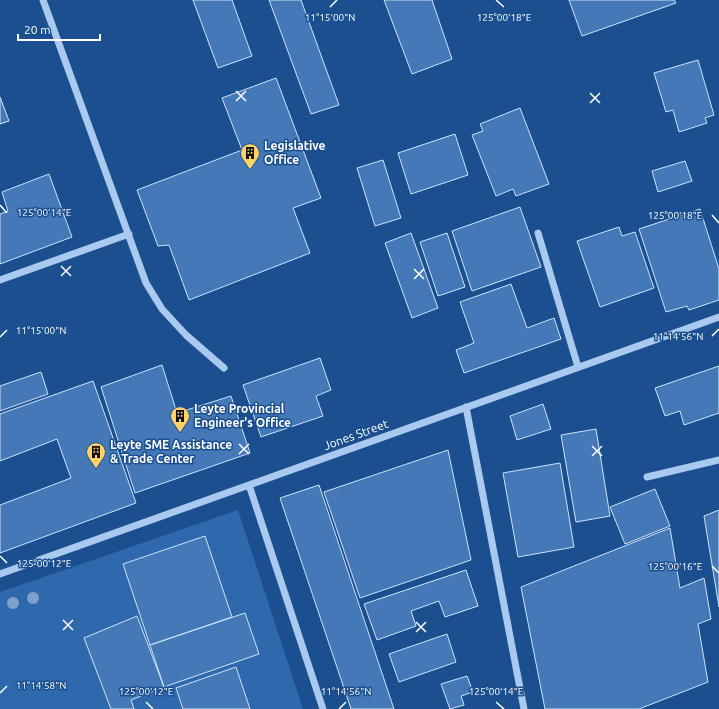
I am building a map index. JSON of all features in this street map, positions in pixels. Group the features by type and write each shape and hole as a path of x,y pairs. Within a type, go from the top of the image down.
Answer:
{"street":[{"path":"43,0 146,283 162,309 186,335 224,368"},
{"path":"538,233 578,367"},
{"path":"0,280 129,234"},
{"name":"Jones Street","path":"0,574 719,317"},
{"path":"466,407 524,709"},
{"path":"647,477 719,460"},
{"path":"250,484 323,709"}],"shaded area":[{"path":"238,510 303,709 0,709 0,592"}],"building":[{"path":"193,0 232,0 252,56 218,68"},
{"path":"269,0 301,0 339,105 311,114"},
{"path":"384,0 432,0 452,59 412,74"},
{"path":"569,0 674,0 676,3 582,36"},
{"path":"698,60 714,115 705,118 707,123 679,132 673,110 666,112 654,73"},
{"name":"Legislative Office","path":"276,78 321,198 293,208 310,253 189,300 169,245 158,246 137,190 242,150 222,98"},
{"path":"0,97 9,121 0,124"},
{"path":"520,108 549,184 516,196 513,189 496,196 472,135 483,131 480,124"},
{"path":"455,134 468,175 411,194 398,153"},
{"path":"383,160 401,218 375,226 357,168"},
{"path":"685,161 692,181 658,192 652,171"},
{"path":"49,174 72,237 0,264 0,214 8,211 2,192"},
{"path":"520,207 541,267 472,291 452,231"},
{"path":"700,209 719,269 719,300 689,310 687,306 666,312 639,229"},
{"path":"619,227 622,236 635,232 654,288 600,307 577,241"},
{"path":"411,233 438,308 412,318 385,243"},
{"path":"447,233 465,287 438,296 420,242"},
{"path":"511,284 527,328 554,318 561,339 464,373 456,350 474,343 460,302"},
{"path":"320,358 331,390 316,396 323,416 261,437 243,385"},
{"name":"Leyte Provincial Engineer's Office","path":"162,365 177,413 231,396 250,453 135,493 101,387"},
{"path":"719,366 719,413 684,425 680,411 665,416 655,388"},
{"path":"41,372 48,394 0,411 0,386"},
{"name":"Leyte SME Assistance & Trade Center","path":"93,381 136,503 0,553 0,505 71,478 57,439 0,461 0,414"},
{"path":"543,404 551,429 517,440 510,416"},
{"path":"596,429 610,516 576,522 561,435"},
{"path":"448,450 471,560 360,598 324,492"},
{"path":"560,463 574,547 518,557 503,473"},
{"path":"319,485 394,709 351,709 280,498"},
{"path":"655,489 670,526 625,544 610,507"},
{"path":"719,510 719,607 704,516"},
{"path":"670,528 680,588 704,578 711,619 698,624 708,682 639,709 545,709 521,587"},
{"path":"205,536 232,617 150,645 123,564"},
{"path":"466,570 478,606 445,617 439,601 411,611 416,626 377,640 364,604"},
{"path":"245,613 259,654 164,687 150,645"},
{"path":"137,616 164,687 131,700 134,709 111,709 84,638"},
{"path":"447,634 456,662 399,682 389,654"},
{"path":"236,667 250,709 183,709 176,688"},
{"path":"467,676 473,692 461,696 464,705 450,709 441,684"}],"place":[{"name":"Legislative Office","path":"250,170"},
{"name":"Leyte Provincial Engineer's Office","path":"180,433"},
{"name":"Leyte SME Assistance & Trade Center","path":"96,469"}]}
